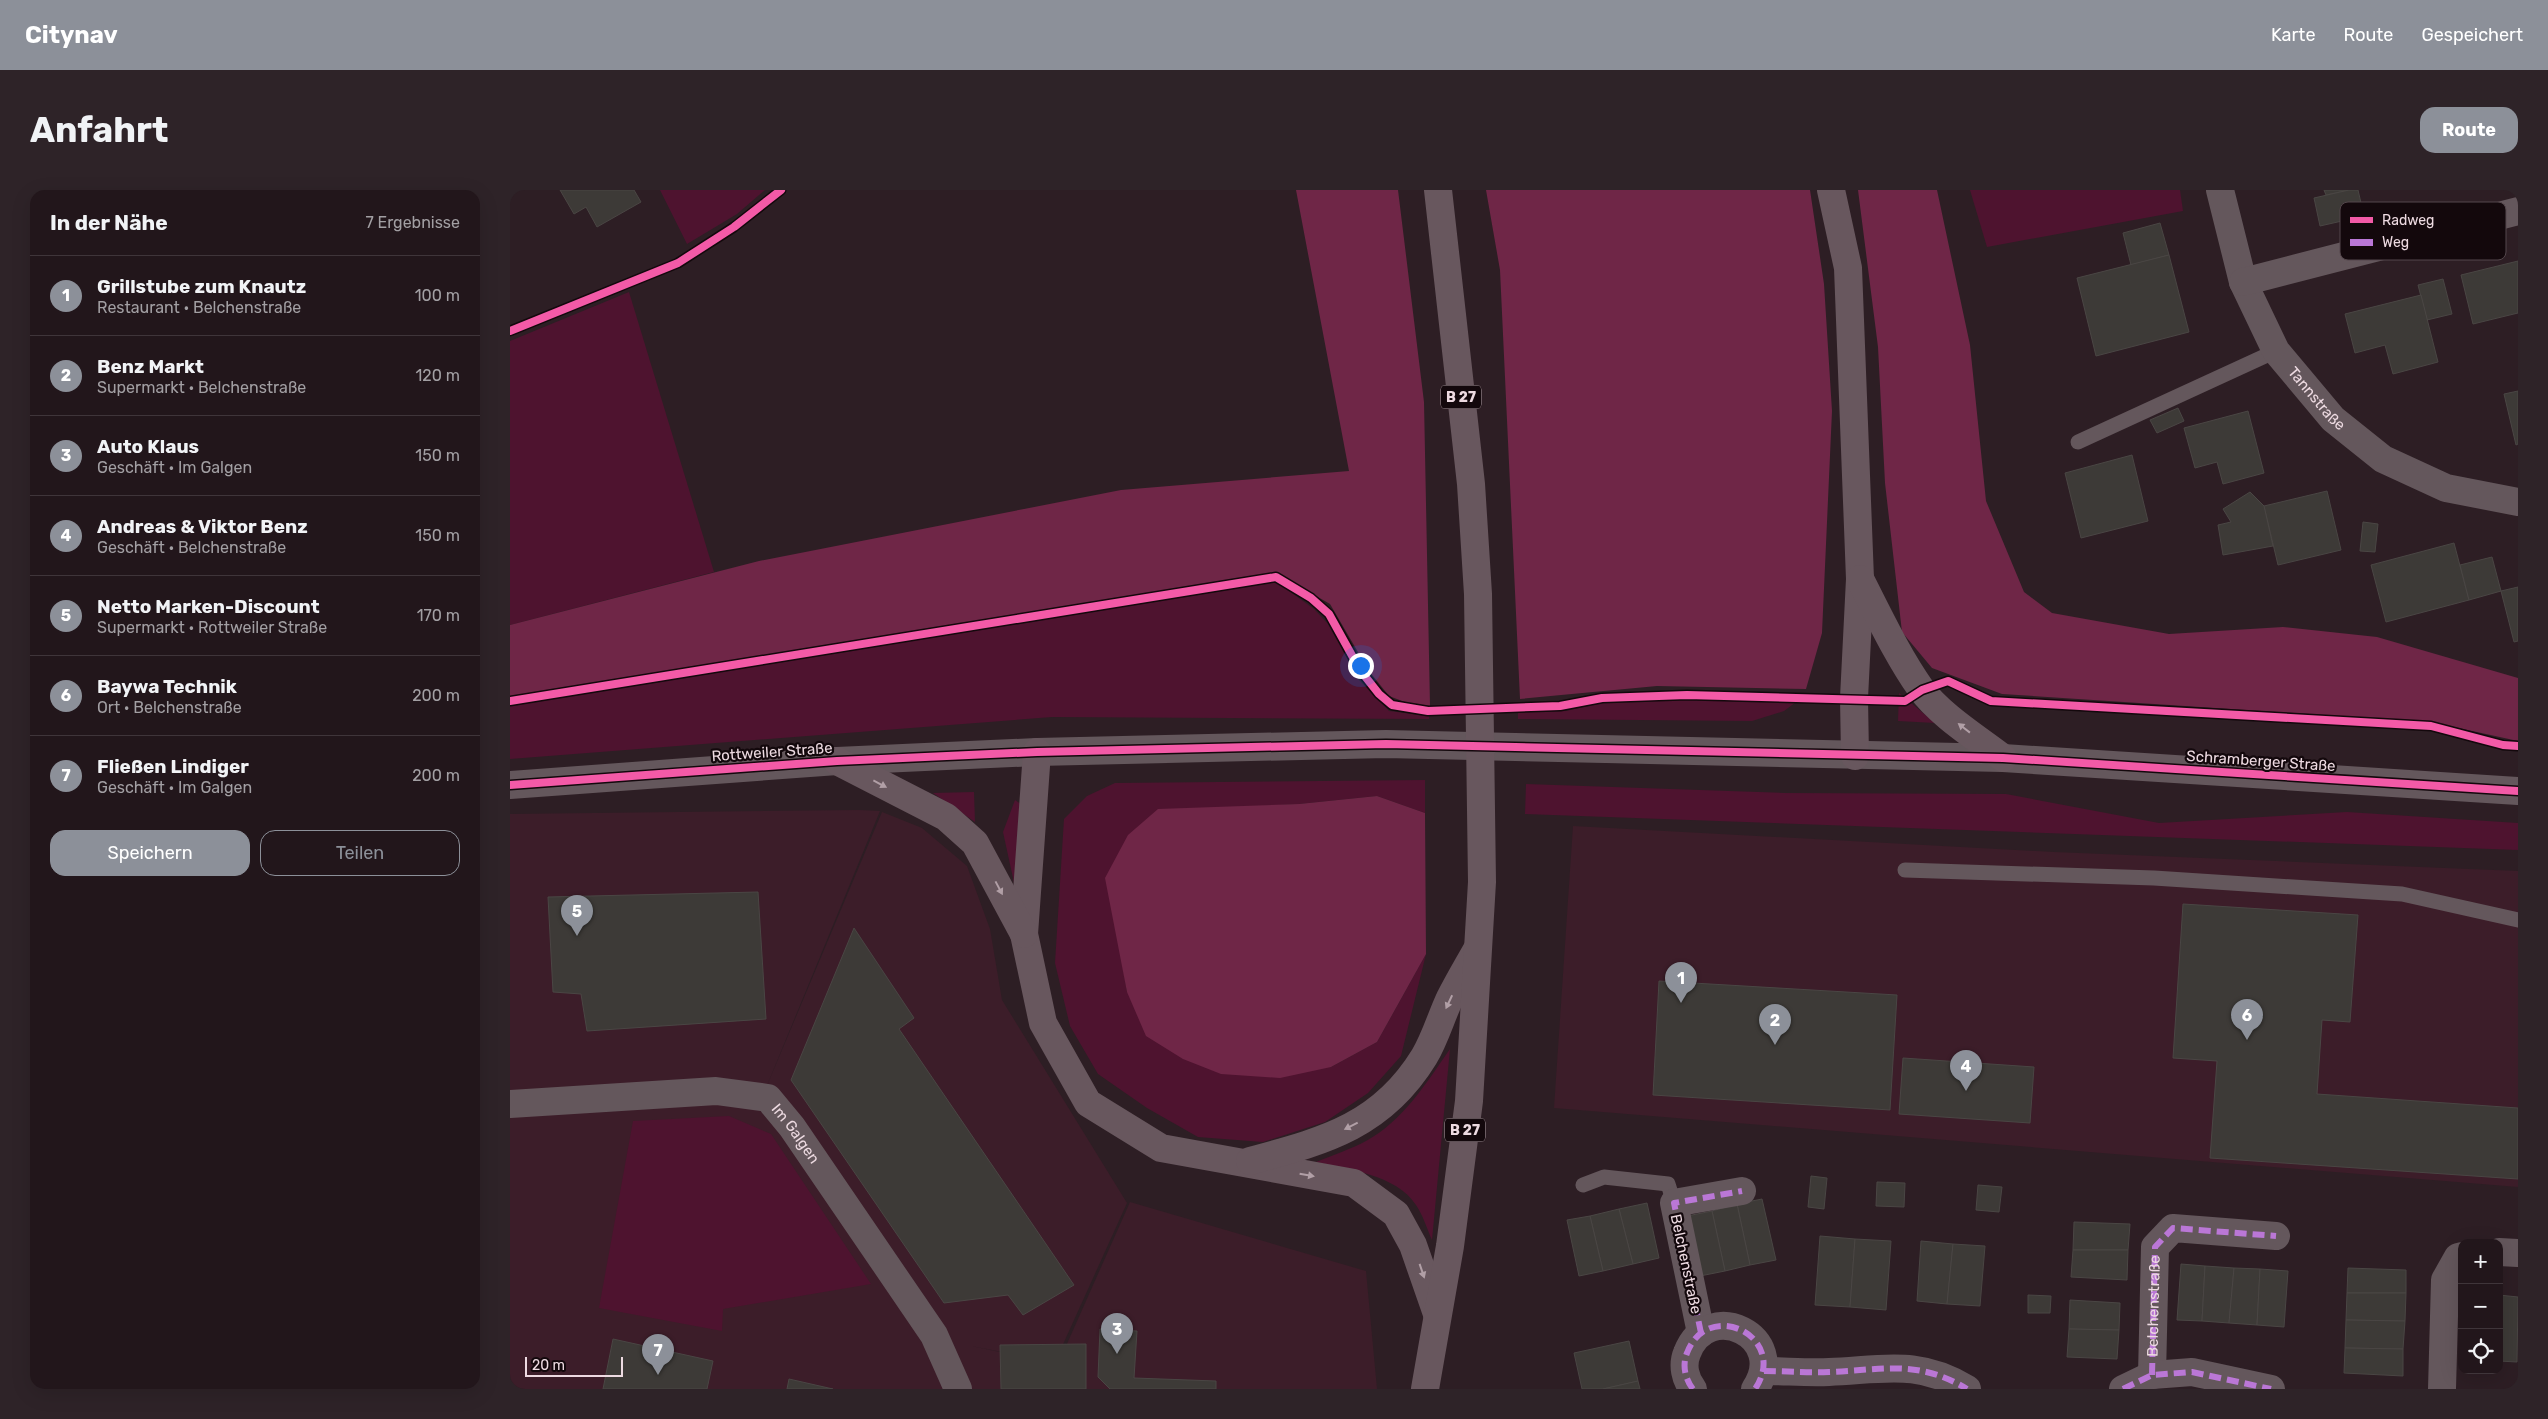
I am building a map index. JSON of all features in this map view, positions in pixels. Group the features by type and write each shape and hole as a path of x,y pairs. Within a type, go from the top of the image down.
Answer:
{"main road":[{"name":"B 27","path":"1425,1389 1450,1246 1469,1101 1480,944 1482,858 1480,651 1471,484 1438,190"},
{"path":"1831,190 1848,268 1860,579 1854,698 1855,756"},
{"path":"1860,579 1900,655 1922,690 1954,720 2003,758"},
{"path":"1037,752 1024,934 1043,1023 1088,1103 1161,1148 1354,1183 1396,1214 1413,1245 1438,1315"},
{"path":"838,762 946,817 975,843 1024,934"},
{"path":"1242,1164 1321,1142 1368,1117 1398,1092 1424,1056 1450,998 1480,944"}],"street":[{"name":"Tannstraße","path":"2220,190 2243,282 2276,351 2333,420 2383,459 2446,488 2518,502"},
{"path":"2243,282 2340,257"},
{"name":"Rottweiler Straße","path":"510,785 838,762 1037,752 1386,744 1855,756"},
{"name":"Schramberger Straße","path":"1855,756 2003,758 2518,791"},
{"name":"Im Galgen","path":"510,1104 716,1091 768,1098 792,1127 934,1335 958,1389"},
{"name":"Belchenstraße","path":"1700,1333 1674,1204 1742,1190"},
{"name":"Belchenstraße","path":"2152,1375 2155,1247 2173,1228 2276,1236"},
{"path":"2503,1252 2518,1253"},
{"path":"2442,1389 2445,1280 2458,1257"},
{"path":"1693,1389 1688,1383 1684,1369 1686,1355 1691,1343 1700,1333 1713,1327 1727,1325 1740,1328 1752,1336 1759,1346 1764,1358 1759,1380 1900,1367 1948,1378 1967,1389"},
{"name":"Belchenstraße","path":"2123,1389 2152,1375 2192,1372 2271,1389"}],"lane":[{"path":"2078,442 2276,351"},
{"path":"1905,870 2154,878 2402,894 2518,920"},
{"path":"1583,1186 1604,1177 1668,1184 1674,1204"}],"shaded area":[{"path":"660,190 765,190 737,214 687,244"},
{"path":"1296,190 1398,190 1424,402 1430,706 1410,704 1389,696 1369,671 1330,604 1278,574 510,697 510,625 759,561 1121,490 1349,471"},
{"path":"1486,190 1810,190 1824,284 1832,411 1822,633 1806,689 1657,686 1520,699 1500,270"},
{"path":"1858,190 1937,190 1970,345 1986,501 2024,592 2052,613 2169,634 2283,627 2377,637 2518,678 2518,741 2431,722 2002,694 1932,668 1902,632 1885,483 1878,347"},
{"path":"1970,190 2180,190 2183,211 1987,247"},
{"path":"629,292 714,572 510,625 510,341"},
{"path":"1275,581 1314,609 1328,624 1359,680 1389,711 1429,716 1429,719 1052,717 510,759 510,706"},
{"path":"1899,693 1935,723 1898,721"},
{"path":"1685,700 1796,702 1784,711 1752,721 1518,719 1518,712 1566,711 1605,702"},
{"path":"1425,780 1425,813 1377,796 1299,804 1242,807 1120,949 1127,992 1331,1067 1377,1042 1426,954 1401,1056 1368,1093 1325,1122 1263,1142 1198,1137 1147,1108 1098,1074 1070,1026 1055,963 1064,819 1087,796 1115,783"},
{"path":"1526,784 1784,793 2006,794 2159,823 2347,812 2518,823 2518,850 1525,814"},
{"path":"974,792 975,822 933,793"},
{"path":"1377,796 1425,813 1426,954 1377,1042 1331,1067 1280,1078 1221,1074 1183,1059 1146,1036 1127,992 1105,878 1128,835 1158,809 1299,804"},
{"path":"1015,800 1027,808 1018,901 1003,832"},
{"path":"880,811 761,1100 882,812 922,828 967,866 990,929 1002,1000 1127,1203 1055,1362 971,1346 1058,1364 1130,1202 1366,1271 1377,1389 510,1389 510,814"},
{"path":"1573,826 2054,852 2518,871 2518,1187 1554,1108"},
{"path":"1450,1049 1432,1240 1416,1205 1408,1195 1397,1187 1371,1175 1316,1162 1366,1141 1391,1123 1413,1100"},
{"path":"729,1116 771,1134 871,1284 723,1309 722,1331 599,1308 633,1121"}],"building":[{"path":"560,190 634,190 641,202 597,227 586,207 574,214"},
{"path":"2324,190 2349,190 2326,195"},
{"path":"2349,190 2358,190 2361,202 2340,202 2340,221 2320,226 2314,198"},
{"path":"2160,223 2169,255 2131,265 2123,233"},
{"path":"2169,255 2189,332 2096,356 2077,278"},
{"path":"2518,261 2518,313 2473,324 2461,275"},
{"path":"2443,279 2452,314 2427,320 2418,285"},
{"path":"2421,295 2438,362 2393,374 2385,345 2355,353 2345,314"},
{"path":"2518,391 2518,444 2516,445 2504,394"},
{"path":"2178,408 2184,421 2157,433 2150,420"},
{"path":"2248,411 2264,473 2223,484 2217,462 2195,468 2184,428"},
{"path":"2132,455 2148,521 2081,538 2065,473"},
{"path":"2327,491 2341,550 2278,565 2264,506"},
{"path":"2250,492 2264,506 2273,546 2223,555 2218,525 2231,522 2223,509"},
{"path":"2363,522 2378,524 2375,552 2360,551"},
{"path":"2454,543 2469,600 2386,622 2371,565"},
{"path":"2492,557 2501,591 2469,600 2460,565"},
{"path":"2518,587 2518,641 2514,642 2501,591"},
{"path":"758,892 766,1019 587,1031 581,994 553,992 548,897"},
{"path":"2183,904 2358,915 2350,1022 2322,1020 2317,1094 2518,1108 2518,1179 2210,1158 2217,1061 2173,1058"},
{"path":"854,928 914,1018 899,1029 1074,1285 1023,1315 1008,1295 944,1303 791,1080"},
{"path":"1659,981 1897,995 1890,1110 1653,1095"},
{"path":"1903,1058 2034,1067 2030,1123 1899,1114"},
{"path":"1811,1176 1827,1178 1824,1209 1808,1207"},
{"path":"1877,1182 1905,1183 1904,1207 1876,1206"},
{"path":"1978,1185 2002,1187 1999,1212 1976,1210"},
{"path":"1762,1199 1776,1260 1750,1265 1737,1204"},
{"path":"1647,1203 1659,1258 1633,1264 1619,1209"},
{"path":"1737,1204 1750,1265 1725,1271 1712,1211"},
{"path":"1619,1209 1633,1264 1603,1271 1590,1216"},
{"path":"1712,1211 1725,1271 1700,1276 1687,1216"},
{"path":"1590,1216 1603,1271 1579,1276 1567,1220"},
{"path":"2074,1222 2130,1224 2128,1250 2073,1250"},
{"path":"1820,1236 1855,1239 1850,1307 1815,1305"},
{"path":"1855,1239 1891,1241 1886,1310 1850,1307"},
{"path":"1921,1241 1953,1244 1947,1304 1917,1301"},
{"path":"1953,1244 1985,1246 1980,1306 1947,1304"},
{"path":"2073,1250 2128,1250 2127,1280 2071,1277"},
{"path":"2181,1264 2205,1266 2202,1321 2177,1320"},
{"path":"2205,1266 2234,1268 2229,1323 2202,1321"},
{"path":"2234,1268 2260,1269 2257,1325 2229,1323"},
{"path":"2348,1268 2406,1270 2406,1293 2347,1293"},
{"path":"2260,1269 2288,1271 2284,1327 2257,1325"},
{"path":"2347,1293 2406,1293 2405,1321 2346,1320"},
{"path":"2028,1295 2051,1296 2050,1313 2028,1313"},
{"path":"2503,1295 2518,1297 2517,1362 2503,1361"},
{"path":"2070,1300 2120,1303 2119,1330 2069,1329"},
{"path":"2346,1320 2405,1321 2403,1349 2345,1348"},
{"path":"1100,1329 1137,1331 1134,1378 1216,1381 1216,1389 1110,1389 1098,1377"},
{"path":"2069,1329 2119,1330 2117,1359 2067,1357"},
{"path":"613,1339 713,1361 707,1389 603,1389"},
{"path":"1629,1341 1638,1381 1603,1389 1582,1389 1574,1353"},
{"path":"1086,1344 1086,1389 1001,1389 1000,1345"},
{"path":"2345,1348 2403,1349 2403,1376 2344,1373"},
{"path":"789,1379 833,1389 787,1389"},
{"path":"1638,1381 1640,1389 1603,1389"}],"marked path":[{"path":"1701,1333 1674,1203 1742,1191"},
{"path":"2152,1375 2155,1247 2173,1228 2276,1236"},
{"path":"1693,1389 1685,1372 1687,1353 1697,1336 1711,1328 1727,1326 1742,1330 1754,1340 1762,1354 1763,1370 1755,1389"},
{"path":"1764,1371 1821,1372 1900,1368 1932,1373 1967,1389"},
{"path":"2123,1389 2152,1375 2192,1372 2271,1389"}],"cycle path":[{"path":"510,331 678,263 734,227 781,190"},
{"path":"510,701 1276,577 1311,598 1329,614 1360,670 1379,694 1392,705 1428,711 1560,706 1602,698 1687,695 1905,701 1922,690 1948,681 1991,701 2431,726 2503,745 2518,746"},
{"path":"510,785 837,761 1037,752 1386,744 2003,758 2518,791"}],"place":[{"name":"Netto Marken-Discount","path":"577,936"},
{"name":"Grillstube zum Knautz","path":"1681,1003"},
{"name":"Baywa Technik","path":"2247,1040"},
{"name":"Benz Markt","path":"1775,1045"},
{"name":"Andreas & Viktor Benz","path":"1966,1091"},
{"name":"Auto Klaus","path":"1117,1354"},
{"name":"Fließen Lindiger","path":"658,1375"}]}
